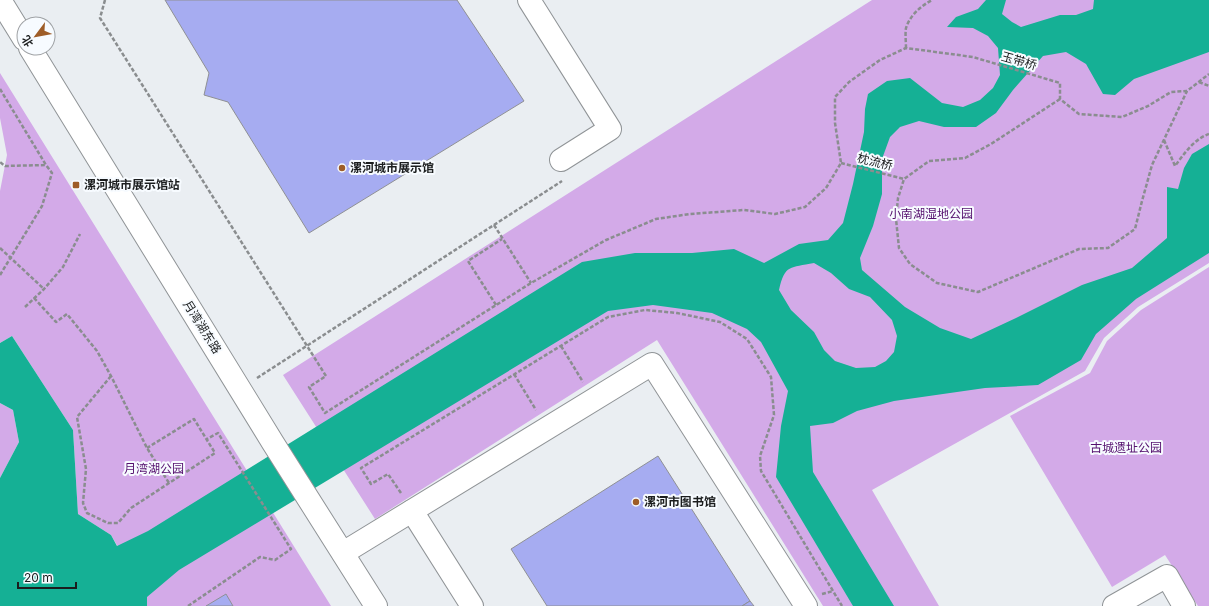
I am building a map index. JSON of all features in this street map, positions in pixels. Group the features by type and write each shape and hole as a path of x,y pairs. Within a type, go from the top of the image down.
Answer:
{"street":[{"path":"0,0 16,26"},
{"path":"529,0 610,129 561,160"},
{"name":"月湾湖东路","path":"35,56 240,389 376,606"},
{"path":"343,553 652,364 806,606"},
{"path":"412,511 472,606"},
{"path":"1114,606 1167,576 1184,606"}],"path":[{"path":"105,0 100,18 326,376 309,387 325,413 531,283 606,240 656,219 690,214 744,210 775,214 805,207 826,188 841,163 835,123 835,97 849,82 880,60 906,48 906,28 922,5 932,0"},
{"name":"玉带桥","path":"906,48 974,57 1060,83 1060,99"},
{"path":"1187,91 1171,92 1148,106 1122,118 1079,114 1060,99 991,144 965,158 929,161 904,178 898,198 896,219 899,248 910,264 937,283 978,292 1079,249 1108,248 1135,230 1152,165 1187,91 1209,74"},
{"path":"1198,82 1209,86"},
{"path":"0,89 52,173 42,206 0,276"},
{"path":"1164,140 1175,166 1185,152 1202,136 1209,134"},
{"path":"240,389 571,175 561,160"},
{"path":"0,162 4,166 46,165"},
{"name":"枕流桥","path":"841,163 904,178"},
{"path":"494,225 531,283"},
{"path":"25,307 44,289 63,267 80,234"},
{"path":"496,305 468,261 502,239"},
{"path":"0,248 44,289"},
{"path":"34,298 56,322 67,314 97,351 148,448 169,483"},
{"path":"412,511 388,474 371,484 361,468 608,317 644,310 677,313 720,322 747,339 771,377 774,415 760,456 761,471 842,606"},
{"path":"561,346 594,400"},
{"path":"514,374 538,414"},
{"path":"111,376 77,417 86,469 83,503 87,514 108,523 118,523 131,508 215,453 194,419 148,448"},
{"path":"188,606 260,556 275,560 291,550 218,433 207,439"}],"green space":[{"name":"小南湖湿地公园","path":"872,0 1209,0 1209,263 1138,307 1104,338 1085,371 872,490 939,606 823,606 657,340 375,519 283,375"},
{"name":"月湾湖公园","path":"0,73 331,606 147,606 147,597 111,535 78,514 73,430 12,336 0,343 0,191 7,155 0,118"},
{"name":"古城遗址公园","path":"1209,267 1209,606 1198,606 1165,555 1112,587 1010,416 1090,373 1107,341 1141,310"},
{"path":"0,403 13,410 19,442 0,478"}],"shaded area":[{"path":"986,0 1006,0 1002,14 1021,27 1060,15 1076,15 1093,9 1094,0 1209,0 1209,52 1134,79 1115,95 1103,94 1086,64 1066,52 1043,56 1013,90 996,113 976,127 944,127 919,121 900,127 890,137 882,159 882,194 873,226 860,258 862,270 905,307 940,328 971,339 1082,285 1132,268 1167,238 1167,187 1178,189 1184,168 1192,154 1209,144 1209,253 1136,299 1096,334 1081,360 1038,385 985,388 894,401 857,411 833,423 810,426 813,472 894,606 853,606 776,477 781,426 788,391 761,342 747,329 712,313 653,305 608,311 179,570 147,597 147,606 0,606 0,478 19,442 13,410 0,403 0,343 12,336 73,430 78,514 111,535 117,546 148,531 582,262 635,253 692,253 734,249 764,263 799,244 828,240 843,223 864,132 865,109 868,94 887,81 910,78 942,103 963,107 980,100 993,88 1000,75 998,48 988,36 973,28 947,27 956,17 978,9","holes":["814,263 831,273 849,289 870,297 892,320 897,336 894,352 886,361 875,367 856,368 835,361 824,350 814,332 791,310 779,290 786,271 794,267"]}],"building":[{"name":"漯河城市展示馆","path":"165,0 457,0 524,101 309,233 228,102 204,95 209,73"},
{"name":"漯河市图书馆","path":"658,456 750,601 742,606 547,606 511,549"},
{"path":"226,594 233,606 206,606"},
{"path":"750,601 754,606 742,606"}],"place":[{"name":"漯河城市展示馆","path":"342,168"},
{"name":"漯河城市展示馆站","path":"76,185"},
{"name":"漯河市图书馆","path":"636,502"}]}
